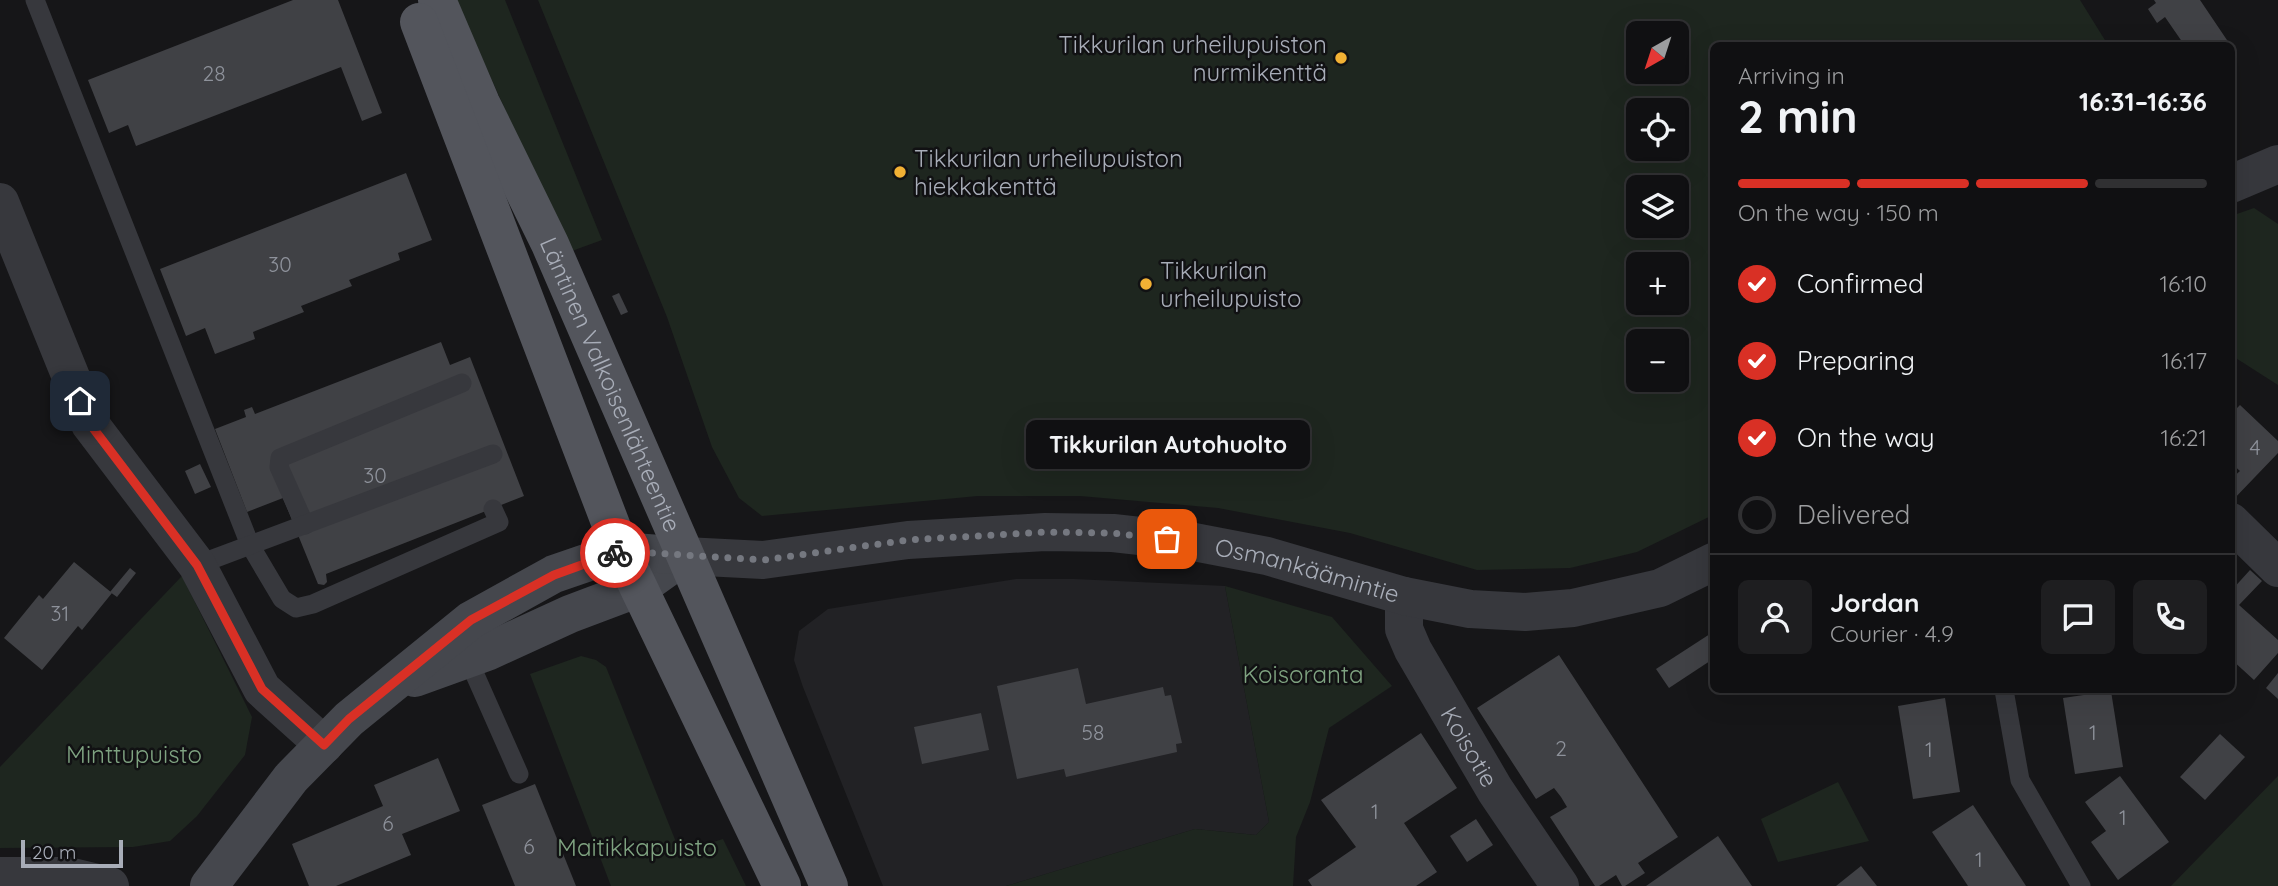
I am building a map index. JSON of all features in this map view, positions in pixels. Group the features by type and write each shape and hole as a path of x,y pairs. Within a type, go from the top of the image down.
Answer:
{"main road":[{"name":"Läntinen Valkoisenlähteentie","path":"411,0 621,551 782,886"},
{"name":"Läntinen Valkoisenlähteentie","path":"437,0 481,103 550,244 829,886"},
{"path":"209,886 291,778 349,719 471,620 554,575 621,551 685,556"},
{"path":"390,687 468,659 570,614 639,588 685,556"}],"street":[{"path":"2235,182 2278,164"},
{"path":"0,202 90,424 197,565 262,689 324,745"},
{"path":"2235,526 2278,568"},
{"name":"Osmankäämintie","path":"685,556 763,560 908,540 1045,532 1112,533 1194,542 1267,556 1404,596 1470,609 1525,612 1573,608 1660,588 1710,563"},
{"name":"Koisotie","path":"1404,596 1404,629 1413,650 1495,790 1560,886"},
{"path":"0,876 68,876 110,886"}],"lane":[{"path":"35,0 250,545 282,599 296,608 313,604 499,522 493,509"},
{"path":"305,525 278,464 280,458 462,383"},
{"path":"197,565 493,454"},
{"path":"468,659 519,775"},
{"path":"2005,693 2020,780 2081,886"}],"shaded area":[{"path":"1016,579 1225,586 1269,822 1256,835 1195,829 1006,886 883,886 794,660 799,631 828,609"}],"green space":[{"path":"456,0 505,0 602,240 569,252"},
{"name":"Tikkurilan urheilupuisto","path":"538,0 2080,0 2106,42 1710,42 1710,516 1637,552 1570,568 1477,570 1350,533 1218,508 1080,496 978,496 762,516 739,498 712,447 667,317"},
{"path":"2254,208 2278,224 2278,385 2235,358 2235,215"},
{"name":"Minttupuisto","path":"182,576 252,717 245,755 197,816 170,841 133,847 0,848 0,767"},
{"name":"Koisoranta","path":"1225,586 1332,617 1392,686 1329,728 1310,802 1296,837 1293,886 1006,886 1195,829 1256,835 1269,822"},
{"name":"Maitikkapuisto","path":"581,656 596,660 606,667 680,852 723,839 746,886 611,886 530,674"},
{"path":"2278,776 2278,886 2171,886"},
{"path":"1838,782 1869,841 1778,862 1761,819"}],"building":[{"path":"293,0 338,0 382,113 362,121 341,67 136,146 128,125 109,133 88,80"},
{"path":"2154,0 2200,0 2228,42 2182,42 2165,17 2157,23 2148,9 2156,3"},
{"path":"406,173 432,240 398,253 400,260 349,280 352,286 301,306 304,312 253,332 255,339 215,354 205,328 186,336 160,269"},
{"path":"619,293 628,312 621,315 612,296"},
{"path":"441,342 450,365 470,357 524,496 326,574 327,582 324,585 318,584 283,498 247,512 215,429 246,417 244,410 252,407 255,414"},
{"path":"2240,405 2278,441 2278,453 2235,498 2235,475 2240,471 2235,467 2235,410"},
{"path":"200,464 211,487 195,494 185,471"},
{"path":"74,562 112,593 82,630 78,626 42,670 4,638 39,595 43,599"},
{"path":"130,568 136,573 117,597 110,592"},
{"path":"2250,570 2262,581 2239,605 2278,640 2278,653 2254,680 2235,663 2235,587"},
{"path":"1710,634 1710,661 1669,688 1656,669"},
{"path":"1559,655 1678,837 1638,863 1645,873 1625,886 1622,886 1616,875 1595,886 1550,817 1567,807 1561,797 1554,788 1536,799 1477,708"},
{"path":"1078,668 1086,704 1163,687 1165,696 1171,695 1182,743 1176,744 1177,752 1066,777 1064,769 1017,779 997,686"},
{"path":"2278,673 2278,699 2266,688"},
{"path":"2111,693 2123,767 2075,774 2063,698"},
{"path":"1945,698 1960,792 1913,799 1898,706"},
{"path":"981,713 989,750 922,764 914,727"},
{"path":"1421,733 1457,788 1404,823 1437,872 1416,886 1312,886 1308,880 1356,847 1321,800"},
{"path":"2220,734 2245,757 2205,800 2180,777"},
{"path":"438,758 460,811 402,834 411,855 336,886 309,886 292,844 383,806 374,785"},
{"path":"2120,776 2169,842 2118,880 2091,842 2106,831 2085,802"},
{"path":"535,784 576,886 515,886 482,805"},
{"path":"1973,805 2026,886 1968,886 1932,832"},
{"path":"1476,819 1493,845 1467,862 1450,836"},
{"path":"1718,836 1752,886 1646,886"},
{"path":"1861,866 1877,886 1836,886"}],"way so far":[{"path":"615,553 621,551 763,560 908,540 1045,532 1112,533 1167,539"}],"place":[{"name":"Tikkurilan urheilupuiston nurmikenttä","path":"1341,58"},
{"name":"Tikkurilan urheilupuiston hiekkakenttä","path":"900,172"},
{"name":"Tikkurilan urheilupuisto","path":"1146,284"},
{"name":"Tikkurilan Autohuolto","path":"1167,539"}],"route":[{"path":"80,401 90,424 197,565 262,689 324,745 349,719 471,620 554,575 615,553"}]}
